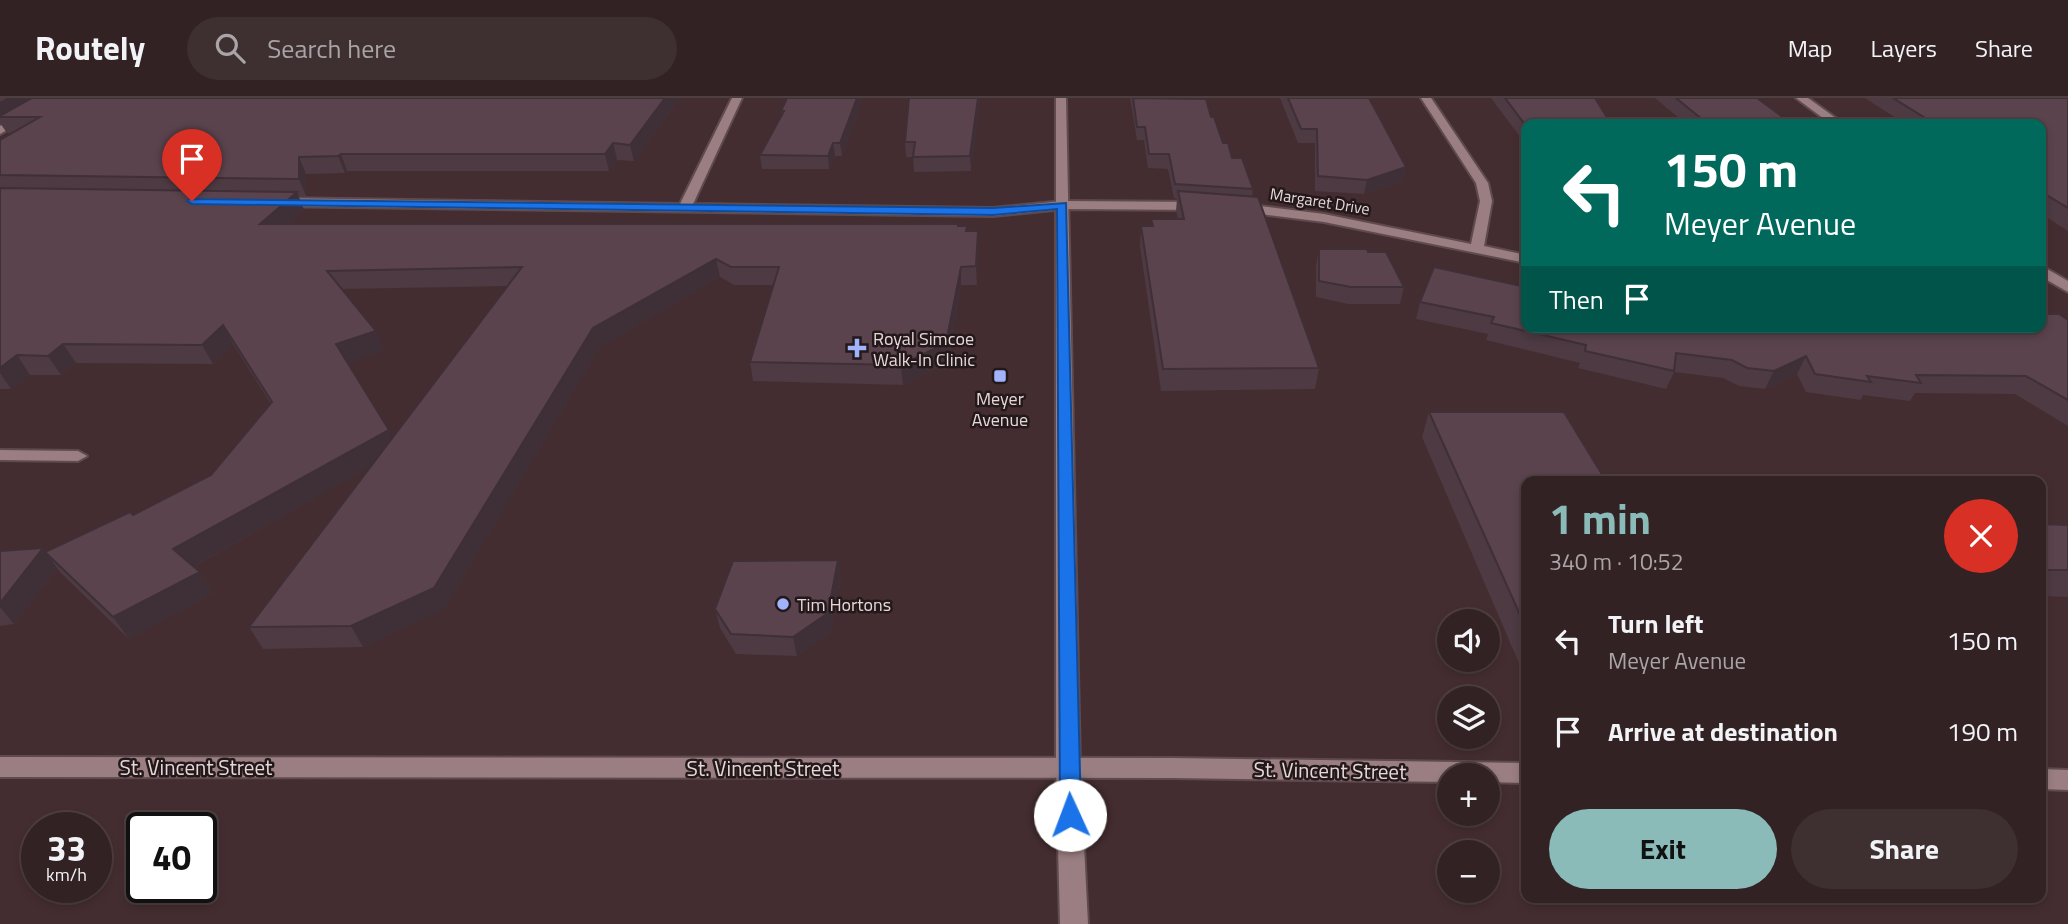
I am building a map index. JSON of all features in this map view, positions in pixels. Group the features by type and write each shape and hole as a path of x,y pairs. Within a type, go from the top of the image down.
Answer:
{"street":[{"path":"0,131 58,98"},
{"path":"685,206 737,98"},
{"path":"1061,98 1069,768 1074,924"},
{"path":"1426,98 1482,183 1486,201 1477,249"},
{"path":"1801,98 1831,119"},
{"path":"261,202 993,212 1063,205"},
{"name":"Margaret Drive","path":"1063,205 1261,209 1324,218 1521,258"},
{"path":"2046,273 2068,288"},
{"path":"2046,288 2068,288"},
{"path":"0,455 78,456"},
{"name":"St. Vincent Street","path":"0,767 1069,768 1521,773"},
{"path":"2046,779 2068,780"}],"building":[{"path":"32,98 665,98 630,145 613,143 605,154 341,154 299,157 299,179 0,175 0,140 40,117 0,116"},
{"path":"787,98 857,98 840,143 833,143 828,156 760,155 784,111 781,111"},
{"path":"909,98 978,98 970,156 913,157 915,142 905,142"},
{"path":"1133,98 1206,99 1223,143 1228,143 1232,158 1242,158 1253,189 1175,184 1169,154 1149,154 1145,127 1137,127"},
{"path":"1288,98 1369,98 1406,167 1367,180 1318,176 1317,129 1301,129"},
{"path":"1505,98 1595,98 1608,119 1521,119"},
{"path":"1676,98 1757,98 1785,119 1702,119"},
{"path":"1893,98 2068,98 2068,208 2046,195 2046,119 1927,119"},
{"path":"0,188 297,192 260,224 958,224 967,226 966,231 978,231 976,266 961,267 946,343 901,365 750,362 779,267 731,267 716,259 593,328 434,588 351,626 249,627 522,267 327,271 376,331 336,344 389,430 173,549 200,572 113,617 45,552 130,512 133,515 211,475 272,402 223,325 202,345 63,344 48,356 17,355 0,368"},
{"path":"1178,191 1258,197 1319,368 1163,369 1141,226 1153,226 1151,219 1184,219"},
{"path":"1319,249 1367,249 1368,252 1386,252 1404,287 1351,287 1319,281"},
{"path":"1434,267 1521,286 1521,330 1491,323 1494,317 1420,302"},
{"path":"2046,314 2059,314 2068,320 2068,400 2026,376 1916,375 1921,383 1867,376 1871,382 1815,374 1806,356 1774,371 1747,368 1732,360 1676,353 1674,371 1585,351 1586,345 1534,333 2046,333"},
{"path":"1429,412 1564,412 1603,476 1521,476 1521,617"},
{"path":"2046,524 2068,525 2068,570 2046,570"},
{"path":"43,548 0,603 0,551"},
{"name":"Tim Hortons","path":"838,560 828,613 793,637 731,634 715,609 733,561"}],"place":[{"name":"Royal Simcoe Walk-In Clinic","path":"857,348"},
{"name":"Meyer Avenue","path":"1000,376"},
{"name":"Tim Hortons","path":"783,604"}],"route":[{"path":"192,201 993,212 1063,205 1070,815"}]}
